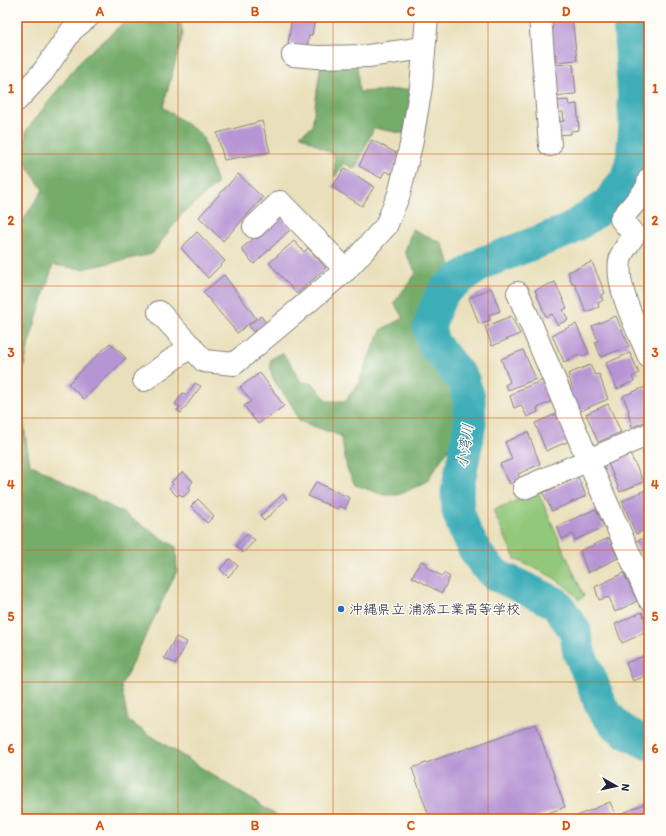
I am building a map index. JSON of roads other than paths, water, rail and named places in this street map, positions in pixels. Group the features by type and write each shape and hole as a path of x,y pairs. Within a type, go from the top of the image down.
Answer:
{"street":[{"path":"17,100 43,72 72,30 88,17"},
{"path":"159,312 204,361 234,364 346,270 386,226 399,194 411,145 421,87 427,17"},
{"path":"540,17 550,145"},
{"path":"293,55 317,57 368,56 424,48"},
{"path":"649,179 647,188 620,219 634,235 622,255 619,270 622,291 649,357"},
{"path":"254,227 280,202 346,270"},
{"path":"518,293 588,460 649,599"},
{"path":"144,380 191,346"},
{"path":"524,488 649,434"}],"waterway":[{"name":"小湾川","path":"629,17 635,123 632,159 627,179 617,190 609,203 569,230 485,262 455,282 443,292 435,309 429,328 433,343 463,380 469,398 470,424 457,492 458,511 465,531 473,547 483,562 496,575 556,603 575,631 579,653 602,708 614,723 625,732 649,744"}],"place":[{"name":"沖縄県立 浦添工業高等学校","path":"341,609"}]}
